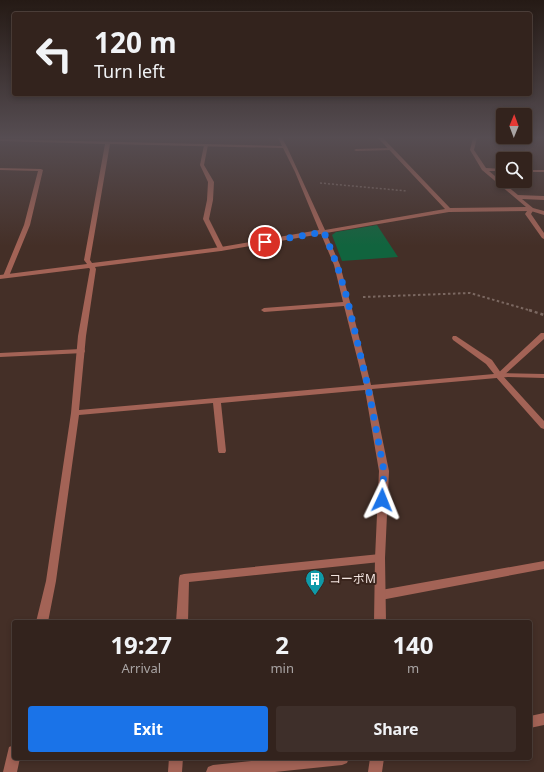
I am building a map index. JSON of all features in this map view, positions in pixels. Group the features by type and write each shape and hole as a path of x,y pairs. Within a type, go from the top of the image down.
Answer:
{"street":[{"path":"3,277 27,225 41,174"},
{"path":"42,620 51,581 76,413 81,351 93,270 88,265 87,260 102,174"},
{"path":"207,174 211,182 210,200 206,218 221,249"},
{"path":"298,174 337,265 368,387 384,471 380,558 380,620"},
{"path":"414,174 449,210"},
{"path":"490,174 531,209"},
{"path":"517,197 544,198"},
{"path":"3,277 221,249 449,210 531,209 544,213"},
{"path":"531,209 528,214 544,237"},
{"path":"264,310 347,301"},
{"path":"499,376 544,335"},
{"path":"456,338 489,362 499,376 544,426"},
{"path":"0,355 81,351"},
{"path":"76,413 499,376 544,376"},
{"path":"218,401 222,452"},
{"path":"182,620 184,578 380,558"},
{"path":"381,595 544,565"},
{"path":"532,722 544,719"},
{"path":"10,772 12,760"},
{"path":"175,772 176,760"},
{"path":"213,772 324,760"},
{"path":"375,772 377,760"}],"path":[{"path":"301,181 433,193"},
{"path":"347,301 470,292 544,315"}],"green space":[{"path":"377,225 398,257 342,261 332,235 336,232"}],"place":[{"name":"コーポM","path":"315,596"}],"route":[{"path":"265,242 324,232 337,265 347,298 368,387 384,471 382,500"}]}
